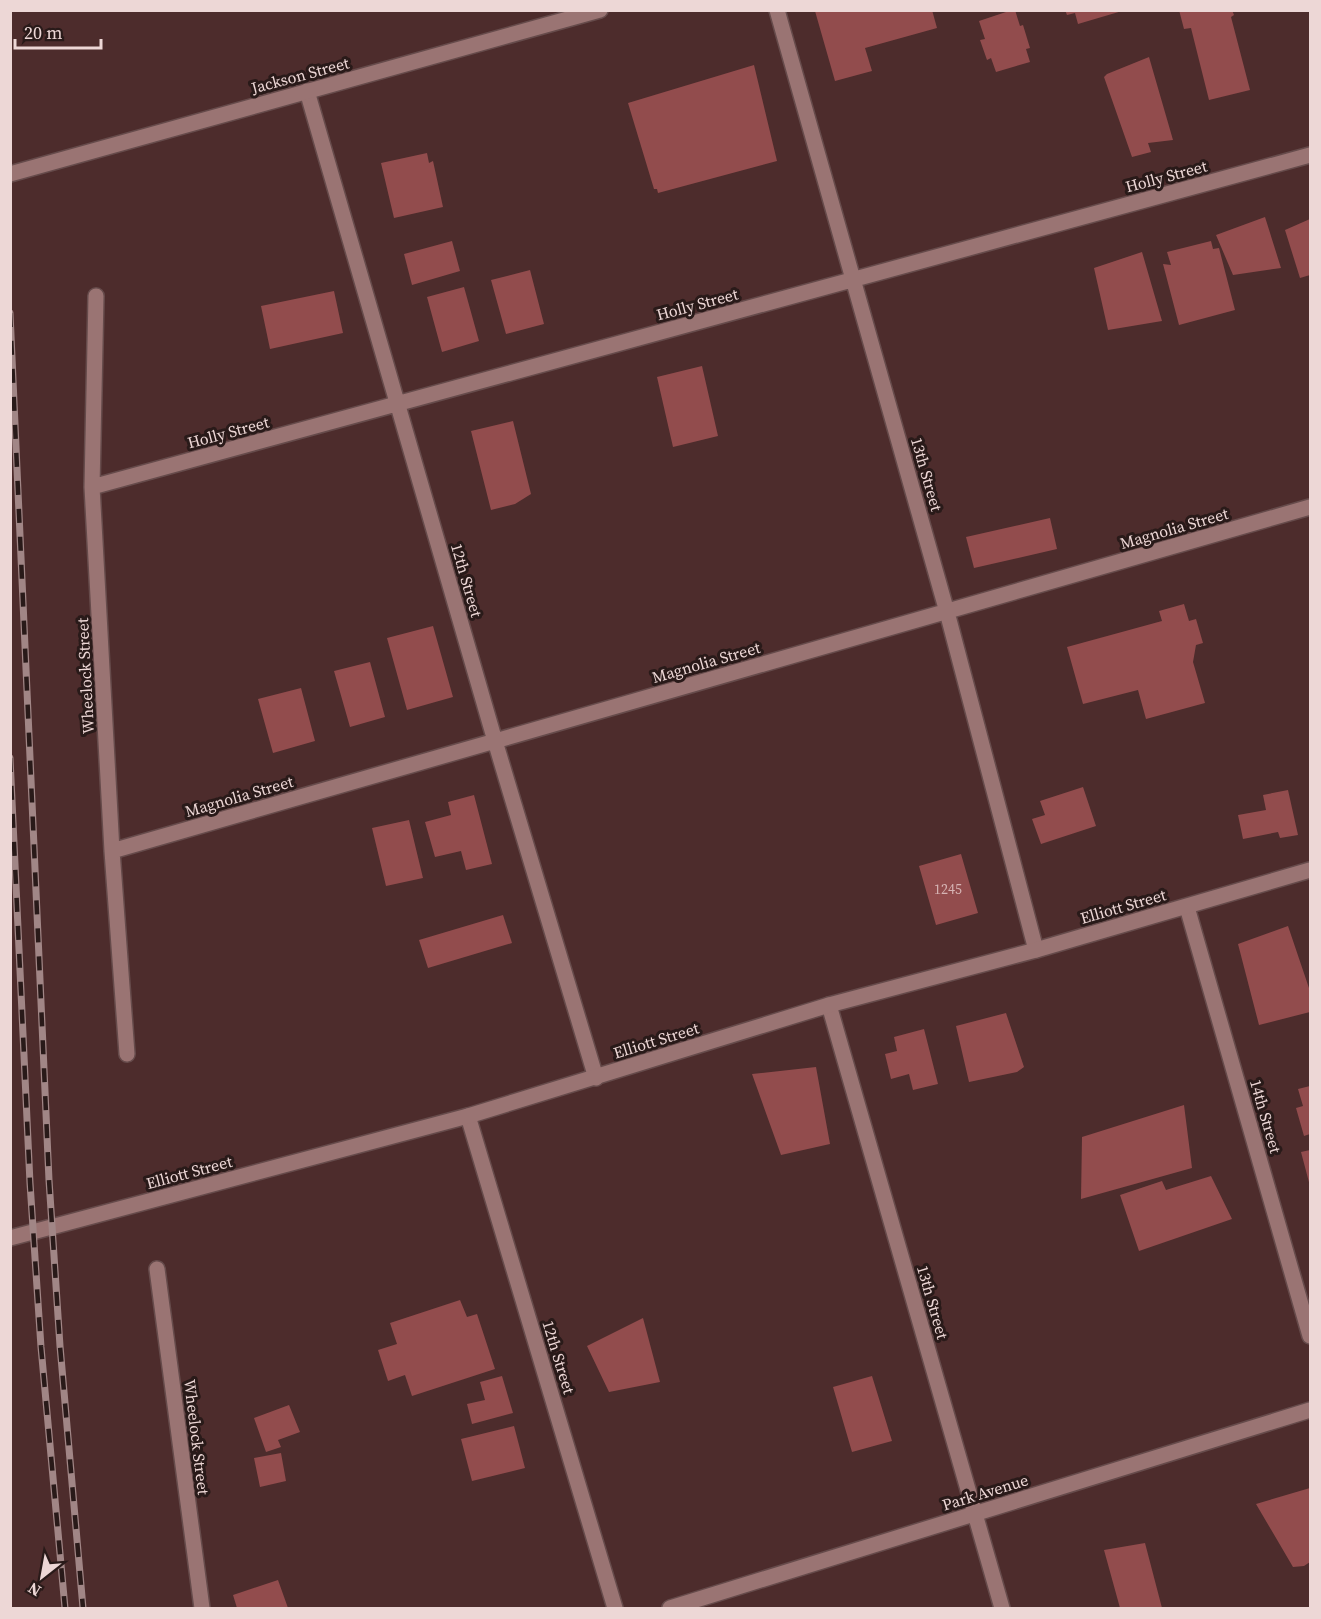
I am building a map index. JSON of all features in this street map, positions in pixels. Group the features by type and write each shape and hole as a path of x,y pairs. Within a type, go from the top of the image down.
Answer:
{"street":[{"name":"Jackson Street","path":"10,174 600,10"},
{"name":"13th Street","path":"777,10 947,612 1036,950"},
{"name":"12th Street","path":"307,92 495,741 596,1078"},
{"name":"Holly Street","path":"92,487 1311,155"},
{"name":"Wheelock Street","path":"96,296 92,487 112,851 126,1054"},
{"name":"Magnolia Street","path":"112,851 1311,507"},
{"name":"Elliott Street","path":"10,1238 468,1116 829,1005 1036,950 1311,870"},
{"name":"14th Street","path":"1187,907 1311,1336"},
{"name":"13th Street","path":"829,1005 1002,1608"},
{"name":"12th Street","path":"468,1116 615,1608"},
{"name":"Wheelock Street","path":"157,1269 202,1608"},
{"name":"Park Avenue","path":"670,1608 1311,1410"}],"building":[{"path":"932,10 937,28 865,48 872,71 835,81 815,11"},
{"path":"1015,10 1020,26 1023,25 1030,48 1026,49 1030,62 996,72 991,58 987,60 980,40 985,39 979,21"},
{"path":"1065,10 1122,11 1078,24 1075,13 1067,15"},
{"path":"1179,10 1232,10 1234,15 1231,17 1250,90 1209,100 1191,28 1184,29"},
{"path":"1149,57 1173,140 1148,143 1151,152 1132,157 1104,77"},
{"path":"754,65 777,161 658,193 657,189 654,189 628,103"},
{"path":"427,153 429,163 433,161 443,207 394,218 381,163"},
{"path":"1265,217 1281,268 1233,275 1216,235"},
{"path":"1310,219 1310,275 1300,278 1285,230"},
{"path":"452,241 460,271 412,285 404,254"},
{"path":"1211,241 1213,249 1219,248 1235,310 1179,325 1163,264 1171,265 1167,252"},
{"path":"1142,252 1162,321 1108,330 1094,268"},
{"path":"530,270 544,324 506,334 491,280"},
{"path":"464,287 479,341 442,352 427,297"},
{"path":"334,291 343,333 270,349 261,306"},
{"path":"702,366 718,436 673,447 657,377"},
{"path":"513,421 531,494 515,504 491,510 471,431"},
{"path":"1050,518 1057,549 974,568 966,537"},
{"path":"1184,604 1189,621 1196,619 1203,643 1196,645 1193,662 1205,703 1146,719 1138,690 1083,704 1067,647 1162,621 1159,611"},
{"path":"433,626 453,697 407,710 387,638"},
{"path":"370,662 385,717 350,727 334,671"},
{"path":"301,688 315,741 273,753 258,699"},
{"path":"1083,787 1096,826 1041,844 1032,819 1045,815 1040,801"},
{"path":"1288,790 1298,835 1280,838 1278,832 1243,839 1238,815 1266,810 1263,795"},
{"path":"474,795 492,864 466,870 461,851 435,857 425,822 451,815 448,802"},
{"path":"409,820 423,878 386,886 372,828"},
{"path":"961,854 978,913 936,925 919,866"},
{"path":"503,915 512,943 428,968 419,940"},
{"path":"1288,926 1310,991 1310,1012 1259,1025 1238,944"},
{"path":"1006,1013 1024,1067 1017,1072 969,1082 956,1026"},
{"path":"924,1029 938,1084 913,1090 909,1074 891,1079 885,1054 897,1051 894,1037"},
{"path":"816,1067 830,1144 781,1155 752,1074"},
{"path":"1310,1086 1310,1134 1304,1136 1296,1108 1303,1106 1298,1089"},
{"path":"1184,1105 1192,1168 1081,1199 1082,1137"},
{"path":"1310,1150 1310,1186 1301,1152"},
{"path":"1211,1176 1232,1219 1139,1251 1120,1195 1162,1181 1166,1190"},
{"path":"460,1300 467,1317 477,1314 495,1369 412,1396 405,1375 388,1381 378,1350 397,1344 390,1323"},
{"path":"643,1318 660,1382 609,1392 587,1346"},
{"path":"502,1376 513,1413 472,1424 467,1404 485,1400 480,1382"},
{"path":"872,1376 892,1441 852,1452 833,1387"},
{"path":"289,1405 300,1432 278,1440 281,1447 266,1452 254,1418"},
{"path":"514,1426 525,1468 472,1481 461,1439"},
{"path":"281,1453 286,1481 260,1487 254,1458"},
{"path":"1310,1488 1310,1562 1304,1566 1293,1567 1256,1504"},
{"path":"1145,1543 1162,1608 1120,1608 1104,1550"},
{"path":"278,1580 288,1608 237,1608 233,1595"}],"railway":[{"path":"10,313 49,1180 60,1346 83,1608"},
{"path":"10,758 30,1183 41,1347 65,1608"}]}
